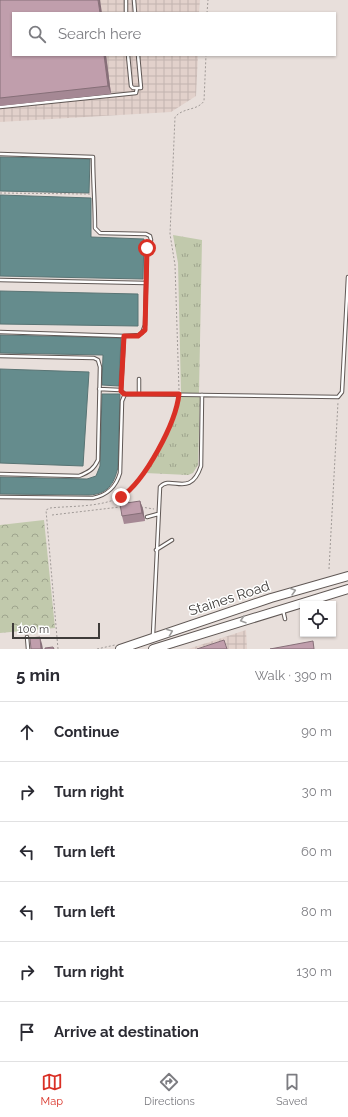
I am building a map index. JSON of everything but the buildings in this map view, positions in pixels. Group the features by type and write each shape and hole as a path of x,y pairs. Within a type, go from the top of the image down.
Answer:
{"highway":[{"name":"Staines Road","path":"120,649 271,598 348,576"},
{"name":"Staines Road","path":"153,649 170,646 282,608 348,589"}],"lane":[{"path":"126,0 126,12"},
{"path":"134,0 135,12"},
{"path":"128,56 131,86 137,88"},
{"path":"0,107 136,93 137,88 141,88 138,56"},
{"path":"0,154 93,157 95,228 97,231 100,233 146,234 150,236 151,240 147,248 145,330 138,336 0,332"},
{"path":"100,389 121,391 124,394 338,397 342,392 348,276"},
{"path":"0,280 146,283"},
{"path":"121,391 124,336"},
{"path":"0,356 94,358 98,360 100,367 98,460 95,466 89,472 80,476 0,474"},
{"path":"139,379 139,394"},
{"path":"0,497 93,498 107,493 118,480 120,473 122,401 124,394"},
{"path":"153,638 160,487 162,485 185,484 195,479 198,473 201,466 202,395"},
{"path":"147,517 158,514"},
{"path":"156,550 172,540"},
{"path":"282,608 285,619"},
{"path":"27,637 28,649"}],"path":[{"path":"208,0 208,12"},
{"path":"58,649 46,510 50,508 107,503 130,491 144,473 169,428 176,412 179,394 175,265 170,234 175,116 181,110 198,107 204,101 206,56"},
{"path":"0,193 95,194"},
{"path":"329,569 338,397"},
{"path":"139,506 158,510"},
{"path":"52,515 124,507"}],"shaded area":[{"path":"0,0 200,0 199,12 12,12 12,56 198,56 196,96 171,112 0,122"},
{"path":"246,630 247,649 188,649"}],"green space":[{"path":"173,235 202,240 199,393 181,393 178,263"},
{"path":"181,396 200,397 198,465 193,473 188,475 145,473 174,422"},
{"path":"44,520 55,628 0,633 0,525"}],"water":[{"path":"0,157 90,159 89,193 0,191"},
{"path":"0,195 91,198 91,237 144,239 143,279 0,276"},
{"path":"0,291 138,294 138,326 0,324"},
{"path":"0,335 121,338 119,386 102,385 103,355 0,353"},
{"path":"0,369 89,372 83,466 0,463"},
{"path":"102,394 120,394 118,467 112,484 109,487 101,493 89,495 0,494 0,477 87,479 96,476 100,466"}],"route":[{"path":"121,497 137,484 144,473 169,428 176,412 179,394 124,394 121,391 124,336 138,336 145,330 147,248"}]}
